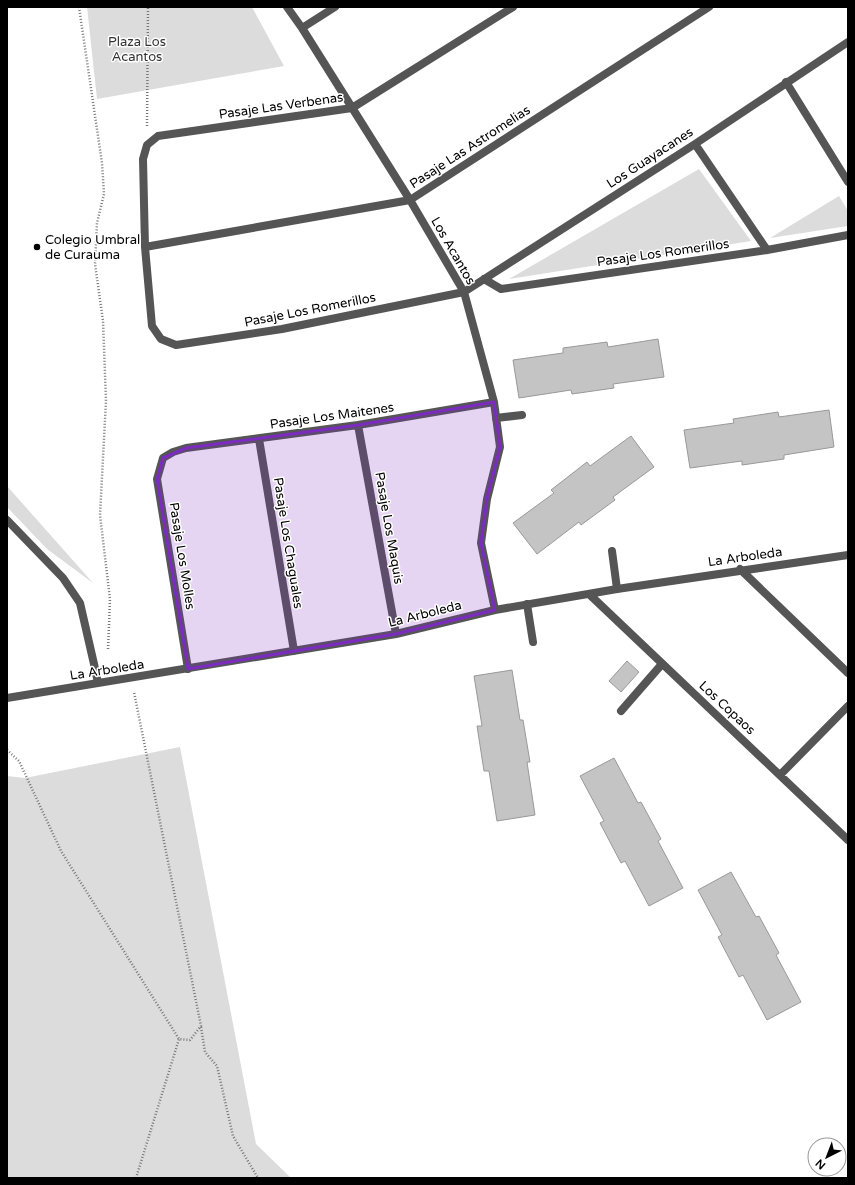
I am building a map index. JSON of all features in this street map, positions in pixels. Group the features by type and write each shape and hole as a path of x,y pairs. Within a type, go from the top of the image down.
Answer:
{"street":[{"name":"Los Acantos","path":"287,7 302,28 410,200 464,292 494,402 500,447 486,499 481,543 495,610"},
{"path":"302,28 335,7"},
{"name":"Pasaje Las Verbenas","path":"147,145 158,136 352,108 513,7"},
{"name":"Pasaje Las Astromelias","path":"145,248 410,200 709,7"},
{"name":"Los Guayacanes","path":"464,292 694,144 848,42"},
{"path":"786,82 848,182"},
{"path":"694,144 767,250"},
{"path":"145,248 143,159 147,145"},
{"name":"Pasaje Los Romerillos","path":"484,279 501,289 767,250 848,235"},
{"name":"Pasaje Los Romerillos","path":"145,248 152,326 161,339 176,345 282,329 464,292"},
{"name":"Pasaje Los Maitenes","path":"173,452 186,448 358,425 494,402"},
{"path":"496,418 522,415"},
{"name":"Pasaje Los Maquis","path":"358,425 396,634"},
{"name":"Pasaje Los Chaguales","path":"259,439 294,651"},
{"name":"Pasaje Los Molles","path":"173,452 163,458 158,479 188,669"},
{"path":"7,520 63,578 80,603 98,683"},
{"path":"612,551 617,589"},
{"name":"La Arboleda","path":"7,698 396,634 495,610 527,604 740,570 848,555"},
{"path":"740,570 848,673"},
{"name":"Los Copaos","path":"589,594 848,840"},
{"path":"527,604 533,642"},
{"path":"622,711 662,664"},
{"path":"780,775 848,706"}],"path":[{"path":"79,7 102,163 104,194 97,223 95,264 103,321 106,401 100,515 110,599 108,650 111,669 115,680"},
{"path":"147,145 146,62 148,7"},
{"path":"131,678 205,1052 217,1066 233,1136 258,1178"},
{"path":"7,750 19,761 60,851 179,1039 136,1178"},
{"path":"179,1039 190,1040 201,1026"}],"highlighted area":[{"path":"494,402 500,447 487,499 481,543 495,610 396,634 188,669 157,479 163,458 186,448 358,425"}],"green space":[{"name":"Plaza Los Acantos","path":"87,7 252,7 284,66 97,99"},
{"path":"699,169 751,241 509,279"},
{"path":"839,196 848,211 848,226 770,238"},
{"path":"7,486 93,583 47,549 7,507"},
{"path":"180,747 256,1144 291,1178 7,1178 7,776 25,778"}],"building":[{"path":"658,339 664,377 613,384 614,388 572,394 571,390 519,398 513,360 563,353 563,348 607,342 608,347"},
{"path":"829,410 834,447 784,455 784,459 742,465 742,461 690,468 684,430 734,423 733,419 778,412 779,417"},
{"path":"631,436 654,467 613,497 615,500 581,525 579,522 537,554 513,523 554,493 551,490 587,462 590,466"},
{"path":"627,661 639,672 621,692 609,681"},
{"path":"512,670 520,720 523,720 530,762 527,762 535,815 497,821 489,771 484,771 477,726 482,726 474,676"},
{"path":"614,758 638,803 641,802 661,839 658,841 683,888 649,906 625,861 621,863 600,823 604,821 580,776"},
{"path":"731,872 756,917 759,916 779,953 776,955 801,1002 767,1020 743,975 739,977 718,937 722,935 698,890"}],"place":[{"name":"Colegio Umbral de Curauma","path":"37,247"}]}
